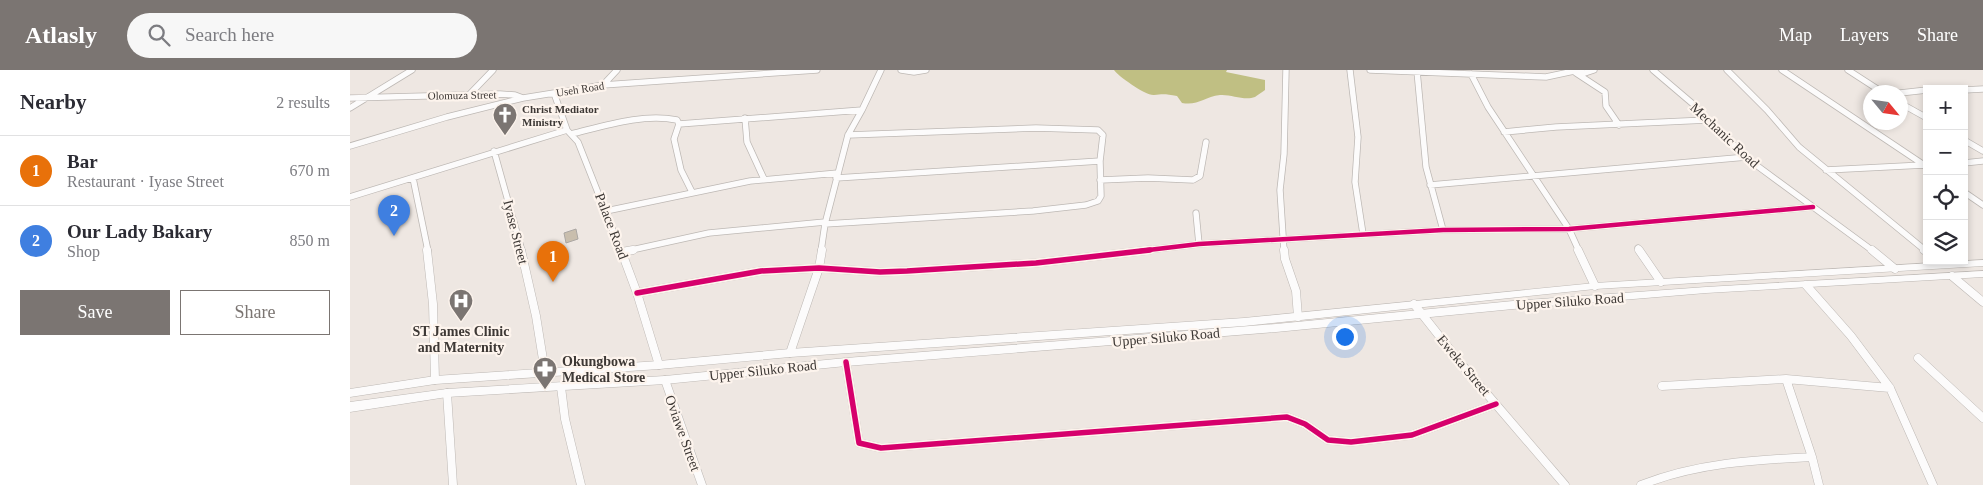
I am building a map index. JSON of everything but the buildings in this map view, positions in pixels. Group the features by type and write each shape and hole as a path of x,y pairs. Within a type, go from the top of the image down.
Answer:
{"main road":[{"name":"Upper Siluko Road","path":"1968,263 1983,263"},
{"name":"Upper Siluko Road","path":"350,393 435,380 659,365 790,353 1191,326 1298,317 1595,286 1923,265"},
{"name":"Upper Siluko Road","path":"350,407 447,393 665,380 846,362 1276,328 1421,313 1706,290 1983,274"}],"street":[{"path":"350,108 412,70"},
{"path":"468,96 494,70"},
{"path":"603,85 617,70"},
{"name":"Useh Road","path":"350,146 504,102 603,85 764,72 817,70"},
{"path":"790,353 819,268 825,223 848,134 881,70"},
{"path":"901,70 914,72 926,70"},
{"path":"1286,70 1284,154 1280,190 1282,238 1285,259 1296,291 1298,317"},
{"path":"1350,70 1358,137 1355,182 1362,234"},
{"path":"1370,70 1546,77 1594,70"},
{"name":"Mechanic Road","path":"1653,70 1693,104 1707,120 1747,157 1858,238 1895,268"},
{"path":"1727,70 1767,110 1798,147 1869,202 1923,249"},
{"path":"1782,70 1923,163"},
{"path":"1848,70 1871,85"},
{"path":"1417,71 1426,167 1443,230"},
{"path":"1580,71 1605,92 1605,105 1619,125"},
{"path":"1471,74 1488,108 1569,229 1595,286"},
{"path":"1968,90 1983,89"},
{"path":"1908,92 1923,90"},
{"name":"Olomuza Street","path":"350,98 508,94 523,98 554,93"},
{"name":"Palace Road","path":"554,93 569,132 583,153 622,252 659,365"},
{"path":"1908,107 1923,116"},
{"path":"679,124 745,118 797,117 862,110"},
{"path":"350,197 494,151 569,132 616,123 658,119 674,118 679,124"},
{"path":"745,118 743,130 745,140 764,179"},
{"path":"1504,132 1707,120"},
{"path":"679,124 674,139 681,170 692,192"},
{"path":"622,252 709,233 825,223 1034,211 1086,205 1098,201 1100,196 1100,161 1104,135 1098,130 1036,128 848,134"},
{"path":"1100,180 1148,178 1197,179 1200,176 1206,142"},
{"path":"1968,142 1983,151"},
{"name":"Iyase Street","path":"494,151 514,219 540,336 545,372"},
{"path":"1430,185 1534,178 1625,167 1747,157"},
{"path":"606,211 692,192 764,179 1100,161"},
{"path":"1968,162 1983,161"},
{"path":"1826,170 1923,165"},
{"path":"413,178 420,205 428,259 436,337 435,380"},
{"path":"1968,195 1983,205"},
{"path":"637,293 762,271 819,268 898,272 1036,263 1199,244 1282,238 1443,230 1569,229 1813,206"},
{"path":"1196,213 1199,244"},
{"path":"1638,248 1661,282"},
{"path":"1952,276 1983,302"},
{"path":"1806,285 1852,336 1890,388 1932,485"},
{"path":"1414,304 1421,313"},
{"name":"Eweka Street","path":"1421,313 1565,485"},
{"path":"1918,358 1983,418"},
{"path":"846,362 859,443 881,448 1287,417 1305,424 1328,440 1351,442 1412,435 1496,404"},
{"path":"1662,386 1786,379 1890,388"},
{"path":"1786,379 1812,457 1819,485"},
{"name":"Oviawe Street","path":"665,380 702,485"},
{"path":"561,387 565,419 581,485"},
{"path":"447,393 453,485"},
{"path":"1642,485 1663,475 1715,463 1812,457"}],"shaded area":[{"path":"1114,70 1227,70 1226,72 1265,80 1265,90 1251,98 1220,95 1188,104 1182,103 1177,96 1154,95 1145,92 1126,81"}],"cycle path":[{"path":"637,293 761,271 819,268 880,272 907,271 1036,263 1199,244 1443,230 1569,229 1813,207"},
{"path":"846,362 859,443 881,448 1287,417 1305,424 1328,440 1351,442 1412,435 1496,404"}],"place":[{"name":"Christ Mediator Ministry","path":"505,136"},
{"name":"Our Lady Bakary","path":"394,236"},
{"name":"Bar","path":"553,282"},
{"name":"ST James Clinic and Maternity","path":"461,322"},
{"name":"Okungbowa Medical Store","path":"545,390"}]}
